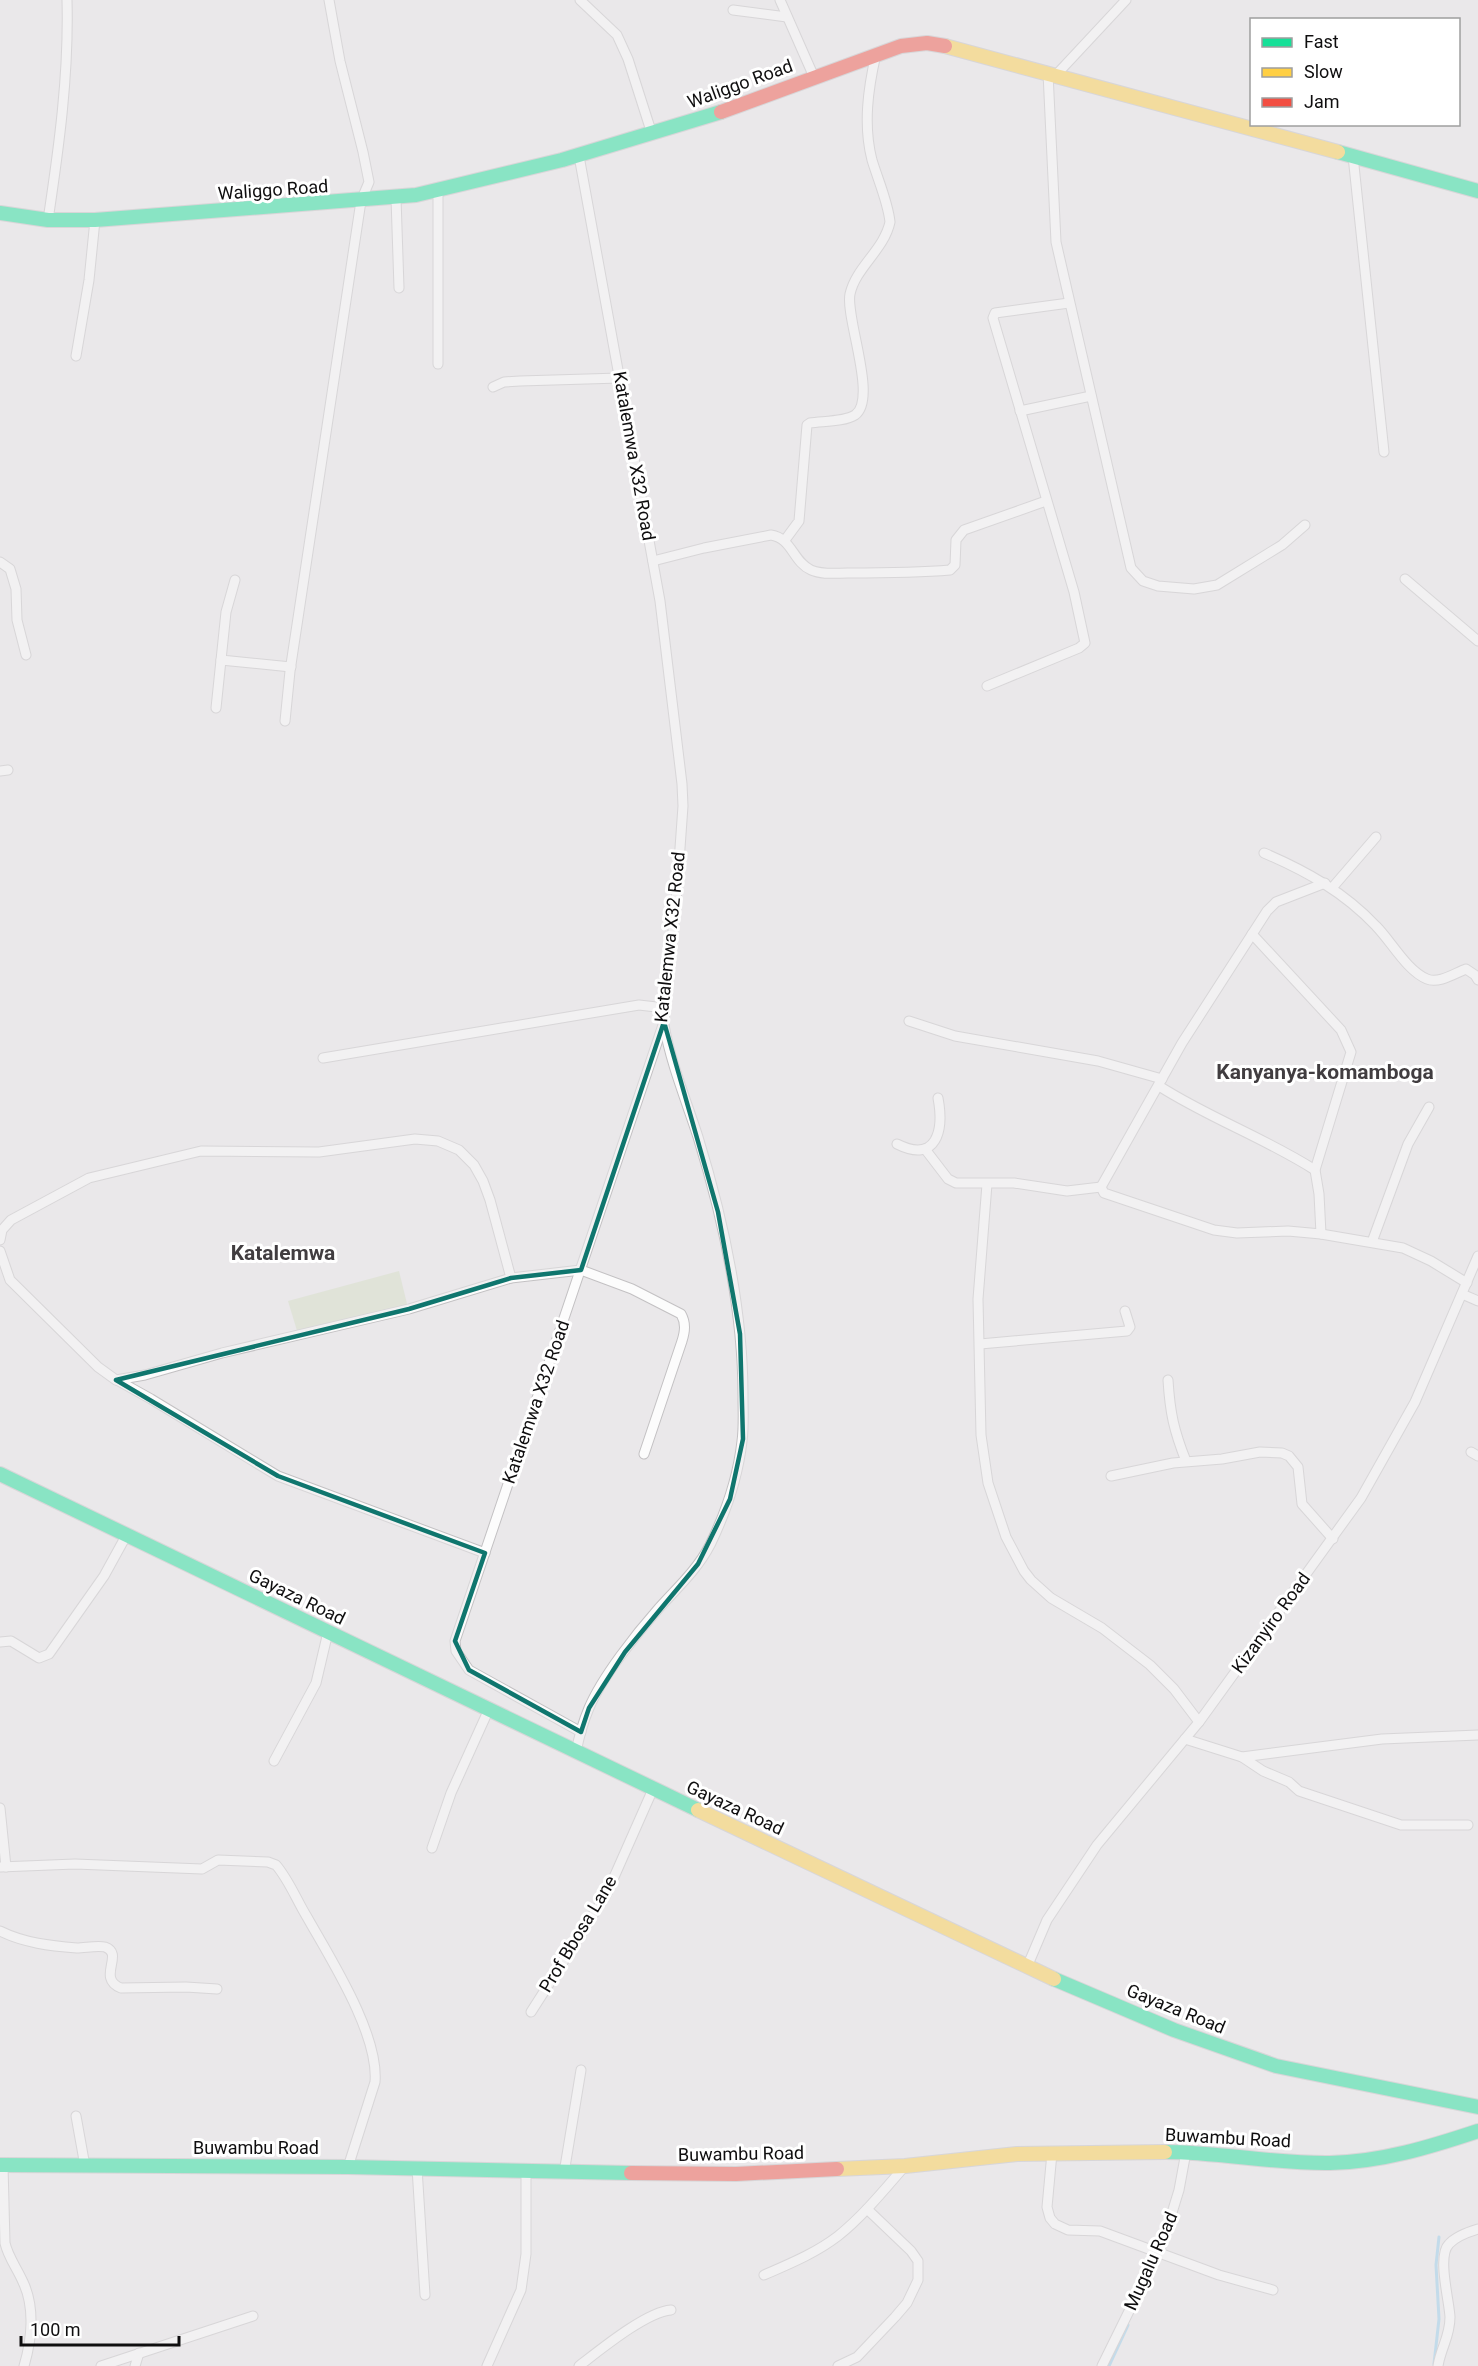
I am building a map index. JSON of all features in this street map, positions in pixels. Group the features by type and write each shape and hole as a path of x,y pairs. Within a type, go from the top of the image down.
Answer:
{"street":[{"path":"48,220 61,134 66,74 67,0"},
{"path":"285,721 291,667 361,201 369,182 340,61 329,0"},
{"path":"580,0 617,35 628,59 652,134"},
{"path":"780,0 814,77"},
{"path":"1126,0 1052,74 1056,242 1131,568 1143,581 1175,588 1194,589 1217,585 1282,545 1305,525"},
{"path":"733,10 787,17"},
{"name":"Waliggo Road","path":"0,213 48,220 95,220 396,198 579,156 652,134 900,46 927,43 955,47 1478,191"},
{"path":"785,540 799,521 807,425 852,416 859,410 862,383 849,299 854,280 888,232 890,222 872,160 867,129 870,81 876,54"},
{"name":"Katalemwa X32 Road","path":"579,156 653,561 676,729 683,807 677,890 664,1022 458,1629 456,1651 469,1670 482,1679 580,1732"},
{"path":"1353,156 1384,452"},
{"path":"438,190 438,364"},
{"path":"396,198 399,288"},
{"path":"76,356 89,280 95,220"},
{"path":"987,686 1079,648 1085,643 1074,592 993,315 1018,309 1069,303"},
{"path":"493,387 504,382 620,378"},
{"path":"1020,411 1091,396"},
{"path":"653,561 771,535 785,540 805,566 822,573 950,570 955,565 956,540 964,530 1046,501"},
{"path":"0,562 10,569 16,589 17,620 26,655"},
{"path":"1405,579 1478,641"},
{"path":"216,708 226,612 235,580"},
{"path":"221,660 291,667"},
{"path":"1101,1186 1182,1043 1267,910 1276,902 1328,885 1376,837"},
{"path":"1264,853 1328,885 1377,926 1401,957 1424,978 1437,981 1466,969 1478,980"},
{"path":"1252,934 1341,1030 1351,1052 1315,1170 1321,1234"},
{"path":"322,1058 639,1005 665,1008"},
{"path":"909,1021 955,1036 1098,1060 1161,1083 1187,1104 1293,1156 1315,1170"},
{"path":"576,1752 580,1732 599,1690 624,1652 657,1610 686,1580 706,1552 730,1499 743,1439 740,1334 732,1282 718,1212 698,1138 668,1046 664,1022"},
{"path":"897,1144 911,1151 925,1149 936,1138 940,1129 941,1113 938,1098"},
{"path":"1372,1242 1408,1144 1429,1107"},
{"path":"0,1240 2,1230 11,1220 89,1179 170,1158 201,1151 319,1152 415,1139 438,1141 459,1150 474,1165 490,1200 511,1278"},
{"path":"925,1149 948,1179 956,1183 1014,1183 1067,1191 1101,1186"},
{"path":"987,1184 979,1270 981,1435 988,1483 1006,1537 1024,1571 1051,1598 1102,1628 1150,1665 1174,1689 1199,1722"},
{"path":"1101,1186 1104,1193 1203,1228 1237,1233 1321,1234 1409,1250 1467,1283"},
{"path":"0,1251 10,1280 98,1367 116,1380 151,1398 278,1476 485,1553"},
{"name":"Kizanyiro Road","path":"1027,1966 1047,1920 1098,1845 1199,1722 1361,1498 1415,1402 1478,1256"},
{"path":"116,1380 146,1375 222,1353 409,1309 511,1278 581,1270 632,1289 681,1314 684,1319 685,1329 682,1341 644,1454"},
{"path":"1462,1294 1478,1300"},
{"path":"980,1344 1127,1331 1130,1327 1125,1311"},
{"path":"1168,1380 1173,1428 1186,1461"},
{"path":"1111,1476 1186,1461 1222,1459 1260,1452 1282,1453 1289,1456 1298,1467 1302,1504 1333,1539"},
{"name":"Gayaza Road","path":"0,1474 653,1789 1027,1966 1174,2030 1276,2066 1478,2107"},
{"path":"0,1642 11,1641 39,1658 49,1654 104,1576 126,1536"},
{"path":"274,1761 316,1683 328,1632"},
{"path":"432,1848 451,1792 489,1709"},
{"path":"1242,1757 1382,1739 1478,1735"},
{"path":"1185,1739 1242,1757 1263,1772 1289,1782 1299,1791 1401,1825 1468,1825"},
{"name":"Prof Bbosa Lane","path":"531,2012 607,1893 653,1789"},
{"path":"0,1808 3,1867 75,1864 202,1869 218,1860 268,1862 276,1865 343,1978 374,2054 375,2082 348,2167"},
{"path":"0,1931 28,1941 60,1946 104,1947 111,1951 113,1957 109,1979 112,1985 121,1988 217,1989"},
{"path":"564,2173 581,2070"},
{"path":"76,2116 84,2166"},
{"name":"Buwambu Road","path":"2,2165 348,2167 564,2173 736,2174 905,2166 1017,2154 1186,2152 1329,2163 1374,2160 1436,2145 1478,2131"},
{"name":"Mugalu Road","path":"1102,2366 1158,2253 1172,2217 1186,2152"},
{"path":"1052,2153 1047,2207 1050,2218 1055,2224 1068,2229 1100,2231 1219,2275 1273,2290"},
{"path":"2,2165 7,2253 30,2298 30,2332 24,2366"},
{"path":"764,2275 820,2248 838,2236 867,2209 905,2166"},
{"path":"417,2168 425,2295"},
{"path":"487,2366 521,2290 526,2254 526,2171"},
{"path":"838,2366 858,2362 907,2303 918,2280 918,2261 911,2251 867,2209"},
{"path":"1438,2366 1440,2352 1449,2336 1445,2249 1450,2242 1478,2229"},
{"path":"579,2366 609,2343 659,2312 671,2310"},
{"path":"101,2366 253,2316"},
{"path":"135,2366 138,2353"}],"highlighted area":[{"path":"664,1022 718,1212 740,1334 743,1439 730,1499 698,1564 625,1652 589,1708 581,1732 469,1670 455,1641 485,1553 278,1476 116,1380 409,1309 511,1278 581,1270"}],"green space":[{"path":"399,1271 408,1308 298,1334 288,1301"}],"waterway":[{"path":"1434,2364 1439,2319 1436,2265 1439,2237"},
{"path":"1109,2366 1128,2325"}],"traffic: fast":[{"path":"0,213 48,220 95,220 416,195 562,160 721,112"},
{"path":"1338,152 1478,191"},
{"path":"0,1474 698,1810"},
{"path":"1054,1979 1174,2030 1276,2066 1478,2107"},
{"path":"1165,2152 1289,2162 1349,2162 1405,2153 1478,2131"},
{"path":"0,2165 348,2167 631,2173"}],"traffic: slow":[{"path":"945,46 1338,152"},
{"path":"698,1810 1054,1979"},
{"path":"837,2169 905,2166 1017,2154 1165,2152"}],"traffic: jam":[{"path":"721,112 901,46 927,43 945,46"},
{"path":"631,2173 736,2174 837,2169"}],"district":[{"name":"Kanyanya-komamboga","path":"1325,1072"},
{"name":"Katalemwa","path":"283,1253"}]}
